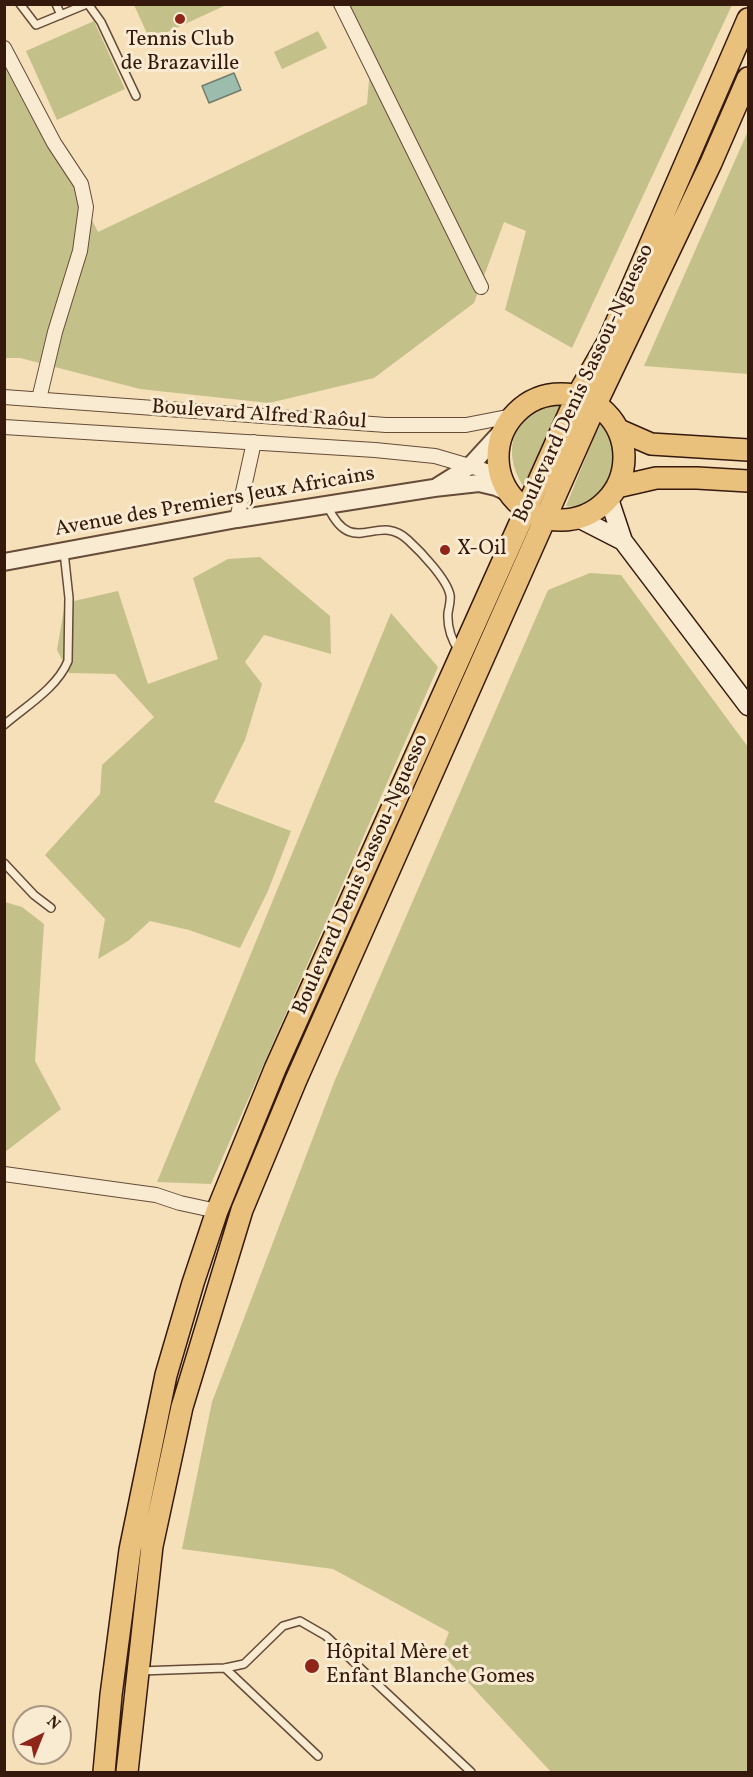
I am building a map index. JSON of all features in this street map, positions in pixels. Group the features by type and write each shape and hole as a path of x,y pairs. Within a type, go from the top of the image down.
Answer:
{"main road":[{"name":"Boulevard Denis Sassou-Nguesso","path":"127,1773 152,1546 182,1407 242,1210 296,1080 545,518 608,342 748,19"},
{"name":"Boulevard Denis Sassou-Nguesso","path":"105,1773 111,1695 130,1550 166,1375 193,1283 218,1211 275,1069 526,510 711,163 748,78"},
{"path":"559,394 586,400 609,416 618,430 624,449 624,468 613,493 595,511 578,518 562,520 545,518 526,510 505,484 498,460 499,445 508,423 525,405 541,397 559,394"},
{"path":"618,430 651,444 748,450"},
{"path":"613,493 656,478 748,481"},
{"path":"613,493 623,541 748,706"},
{"path":"578,518 623,541"}],"street":[{"path":"341,4 481,287"},
{"path":"4,48 54,143 81,184 86,207 80,251 55,332 39,399"},
{"name":"Boulevard Alfred Raôul","path":"4,397 386,425 508,423"},
{"name":"Avenue des Premiers Jeux Africains","path":"434,488 470,466 508,423"},
{"name":"Boulevard Alfred Raôul","path":"4,427 254,442 435,456 470,466 505,484"},
{"path":"237,519 254,442"},
{"name":"Avenue des Premiers Jeux Africains","path":"4,562 327,504 434,488 479,483 495,487 505,484"},
{"path":"4,1174 137,1192 218,1211"}],"lane":[{"path":"20,4 36,25 87,4 101,22 136,96"},
{"path":"56,4 61,15"},
{"path":"327,504 335,522 349,533 392,531 404,536 416,548 449,591 449,634 460,653"},
{"path":"4,725 49,687 68,661 69,598 64,552"},
{"path":"4,863 34,895 51,908"},
{"path":"137,1671 225,1668 244,1664 283,1626 300,1621 326,1636 471,1773"},
{"path":"225,1668 318,1756"}],"shaded area":[{"path":"134,5 224,5 150,40"},
{"path":"337,5 732,5 572,348 505,310 526,231 504,222 474,303 374,378 269,403 140,389 20,358 5,358 4,49 98,232 367,104 370,69"},
{"path":"94,21 125,89 57,120 26,51"},
{"path":"318,31 327,48 282,69 274,52"},
{"path":"234,73 241,90 209,103 202,86"},
{"path":"748,131 748,374 644,366"},
{"path":"555,402 563,403 525,488 517,475 513,462 514,436 520,424 529,414"},
{"path":"601,420 611,431 616,445 613,475 605,489 595,499 582,506 566,506"},
{"path":"260,557 330,616 331,654 264,635 245,662 262,684 245,740 214,802 291,831 268,891 240,948 189,930 150,921 128,941 98,959 105,919 45,855 100,794 102,765 154,717 115,674 69,673 57,650 65,603 118,591 148,684 218,659 193,578 228,559"},
{"path":"590,573 621,575 748,747 748,1772 551,1772 441,1653 449,1632 333,1569 182,1549 212,1402 335,1080 548,590"},
{"path":"391,613 438,667 211,1184 157,1182"},
{"path":"5,902 22,907 44,924 35,1061 61,1109 5,1152"}],"place":[{"name":"Tennis Club de Brazaville","path":"180,19"},
{"name":"X-Oil","path":"445,550"},
{"name":"Hôpital Mère et Enfant Blanche Gomes","path":"312,1666"}]}
